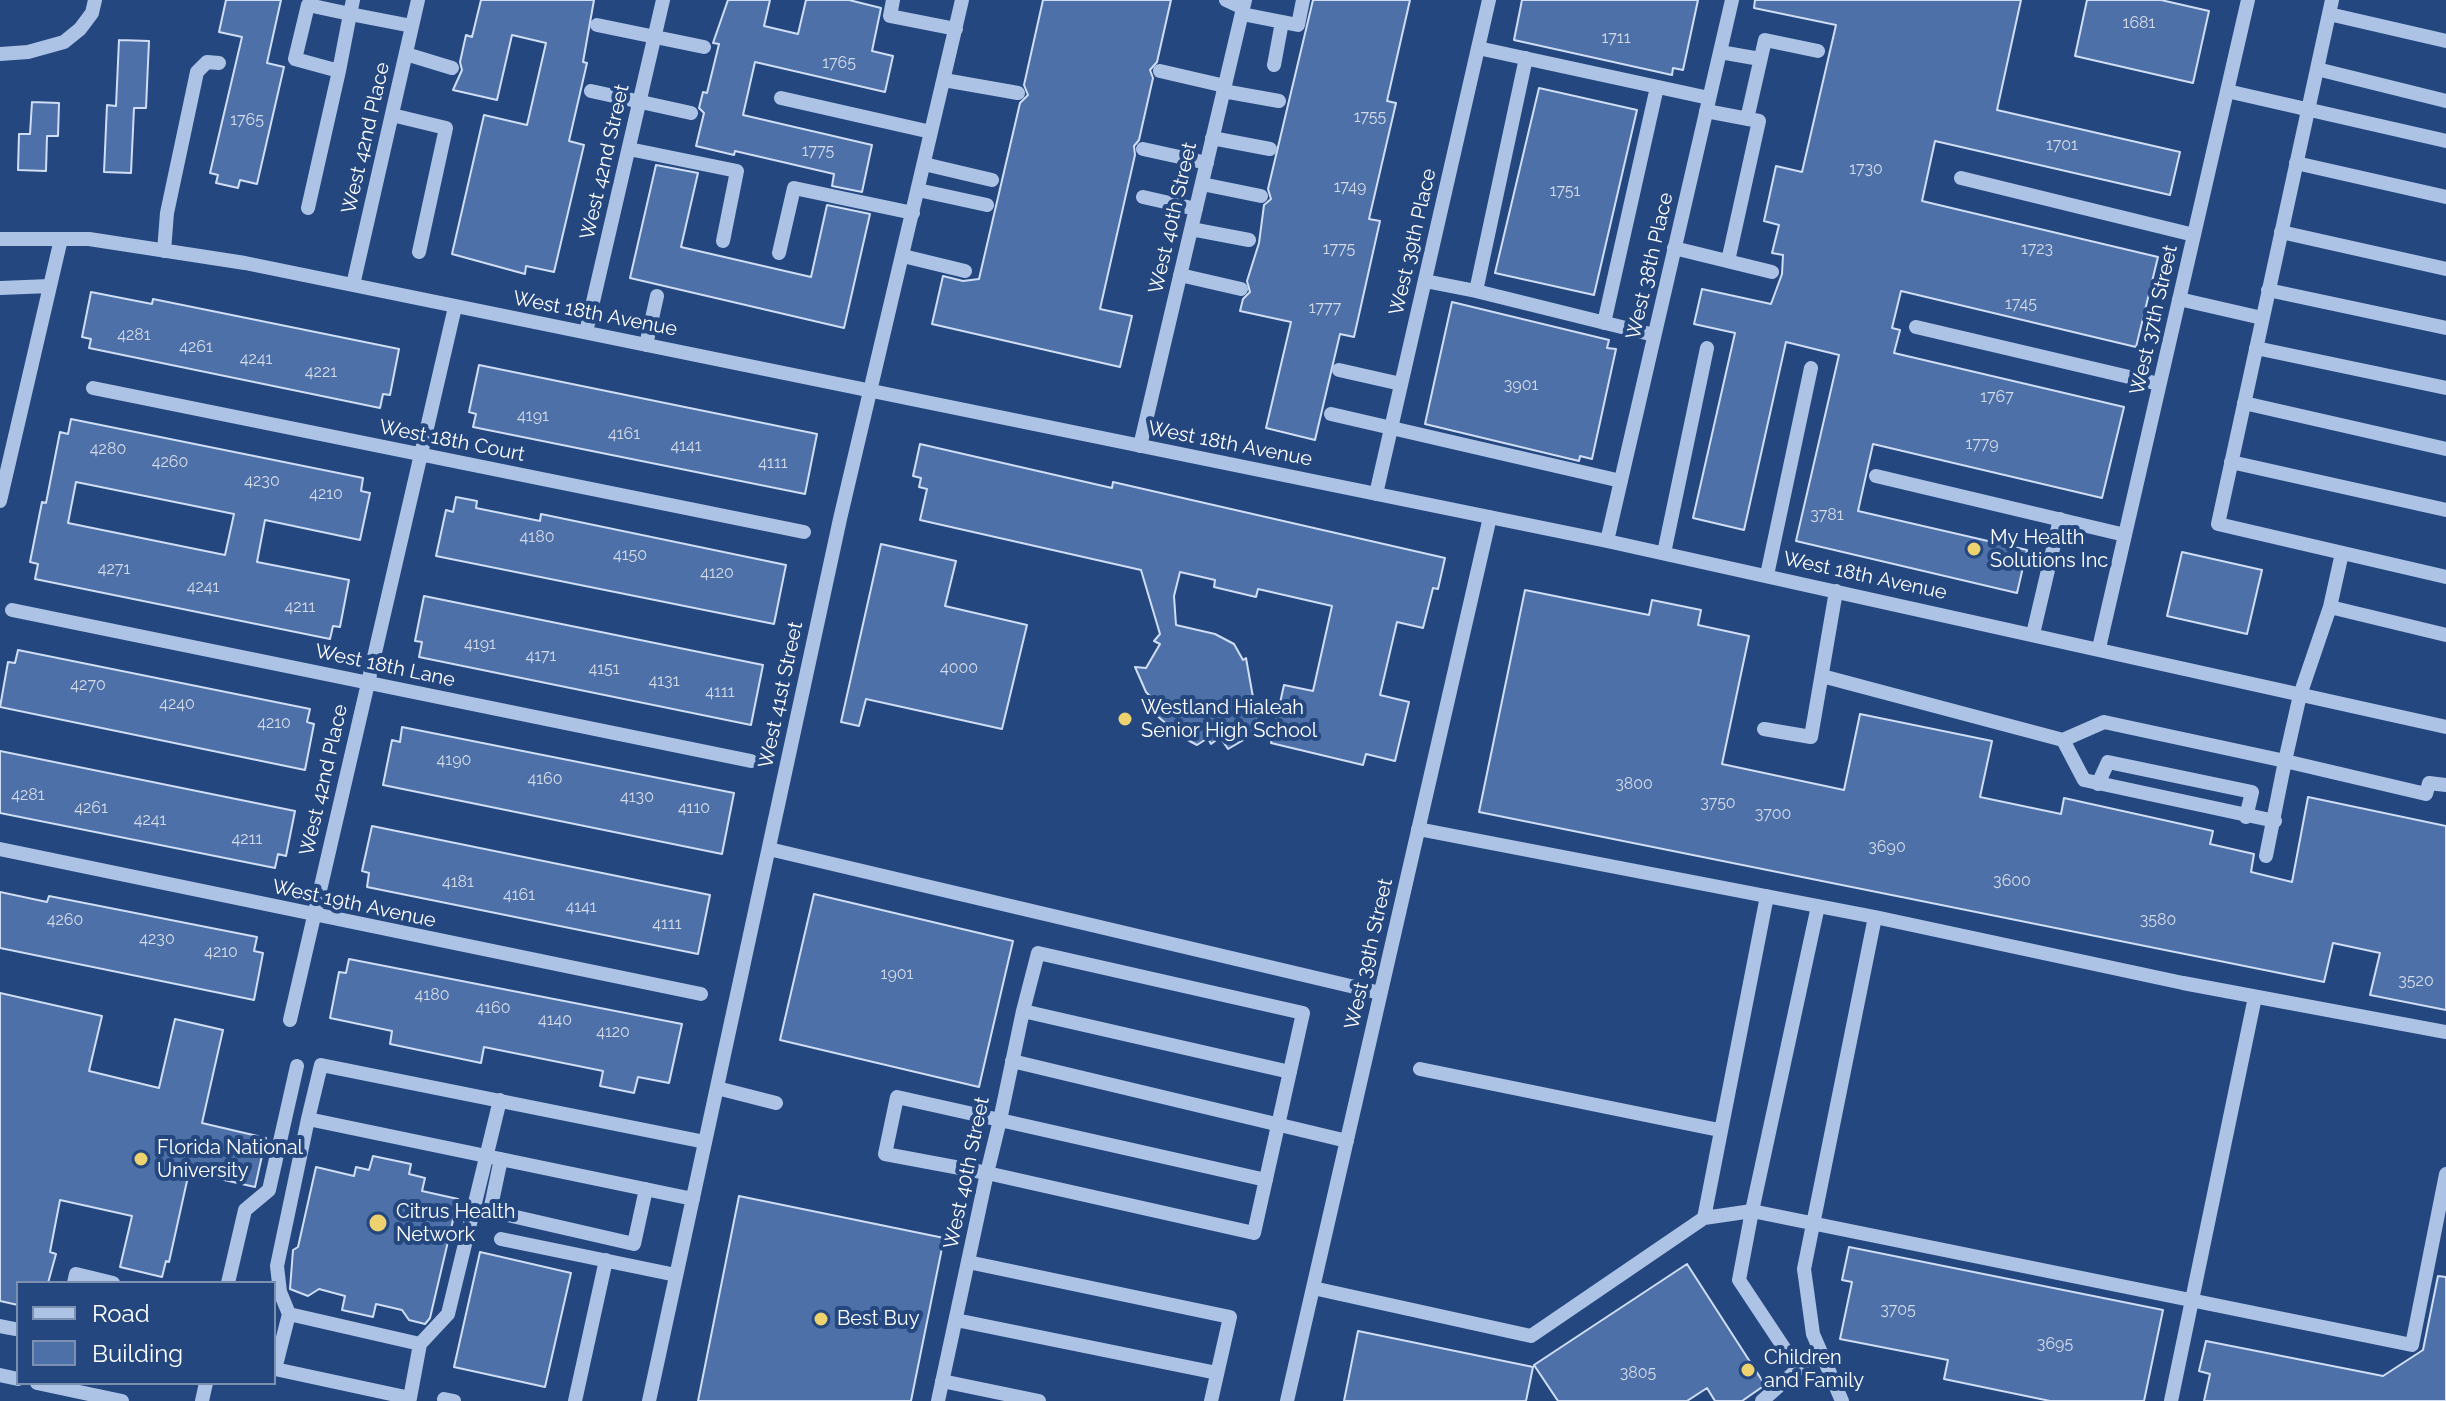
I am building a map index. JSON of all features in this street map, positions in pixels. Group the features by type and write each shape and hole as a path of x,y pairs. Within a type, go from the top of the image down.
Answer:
{"street":[{"path":"0,54 28,52 64,42 80,29 92,13 95,0"},
{"name":"West 42nd Place","path":"353,285 418,0"},
{"name":"West 42nd Street","path":"586,332 663,0"},
{"path":"893,0 890,16 956,29"},
{"name":"West 41st Street","path":"649,1401 871,392 962,0"},
{"path":"1226,0 1282,22 1298,25 1303,0"},
{"name":"West 39th Place","path":"1376,494 1489,0"},
{"name":"West 38th Place","path":"1607,541 1732,0"},
{"name":"West 37th Street","path":"2099,648 2248,0"},
{"path":"339,71 295,59 308,5 352,7 412,26"},
{"path":"308,208 352,7"},
{"name":"West 40th Street","path":"1140,446 1243,7"},
{"path":"2446,41 2331,7 2218,524 2446,577"},
{"path":"1274,65 1282,22"},
{"path":"597,25 704,47"},
{"path":"1747,119 1765,40 1818,51"},
{"path":"1478,48 1657,87 1759,121 1728,261"},
{"path":"1720,52 1760,59"},
{"path":"406,54 452,68"},
{"path":"1476,291 1526,58"},
{"path":"164,251 167,213 197,72 207,62 219,63"},
{"path":"2317,69 2446,101"},
{"path":"1160,71 1279,101"},
{"path":"944,80 1018,93"},
{"path":"1604,323 1657,87"},
{"path":"591,91 691,113"},
{"path":"2227,91 2446,141"},
{"path":"781,98 931,132"},
{"path":"392,115 446,128 419,252"},
{"path":"1212,138 1270,149"},
{"path":"629,149 737,171 723,241"},
{"path":"1143,149 1207,163"},
{"path":"2296,163 2446,197"},
{"path":"924,164 992,180"},
{"path":"1961,178 2194,235"},
{"path":"1202,184 1261,196"},
{"path":"779,253 794,188 913,213"},
{"path":"918,190 987,205"},
{"path":"1143,197 1196,209"},
{"path":"1191,229 1249,240"},
{"path":"2281,232 2446,269"},
{"name":"West 18th Avenue","path":"0,239 61,239 164,251 353,285 1664,553 2446,727"},
{"path":"0,501 61,239"},
{"path":"1674,248 1772,272"},
{"path":"903,256 965,271"},
{"path":"1180,275 1241,289"},
{"path":"1425,281 1654,335"},
{"path":"0,288 50,286"},
{"path":"2268,290 2446,328"},
{"path":"646,345 657,296"},
{"path":"2179,299 2262,318"},
{"path":"423,455 455,307"},
{"path":"1916,327 2159,384"},
{"path":"1664,553 1707,348"},
{"path":"2256,348 2446,388"},
{"path":"1767,575 1811,368"},
{"path":"1339,370 1401,384"},
{"name":"West 18th Court","path":"93,388 804,532"},
{"path":"2244,403 2446,449"},
{"path":"1331,414 1621,481"},
{"name":"West 42nd Place","path":"290,1020 367,682 423,455"},
{"path":"2231,462 2446,510"},
{"path":"1876,476 2125,535"},
{"name":"West 39th Street","path":"1287,1401 1490,517"},
{"path":"2033,634 2060,519"},
{"path":"2266,856 2300,695 2330,607 2342,553"},
{"path":"1764,729 1811,737 1836,591"},
{"path":"2330,607 2446,635"},
{"name":"West 18th Lane","path":"12,610 751,761"},
{"path":"1822,676 2063,740 2104,722 2426,794 2429,783 2446,785"},
{"path":"2063,740 2084,780 2275,821"},
{"path":"2098,784 2108,762 2252,792 2246,817"},
{"path":"1418,829 1875,917 2255,997 2446,1032"},
{"name":"West 19th Avenue","path":"0,849 314,917 701,994"},
{"path":"769,849 1380,993"},
{"path":"1704,1218 1767,896"},
{"path":"1798,1369 1739,1280 1818,906"},
{"path":"1842,1401 1813,1334 1805,1284 1811,1223 1875,917"},
{"name":"West 40th Street","path":"938,1401 1038,953 1303,1013 1290,1072"},
{"path":"2171,1401 2255,997"},
{"path":"1023,1011 1290,1072 1266,1180 1254,1233 987,1173 885,1154 897,1097 1266,1180"},
{"path":"1012,1061 1347,1141"},
{"path":"276,1365 289,1314 280,1292 277,1266 321,1065 705,1142"},
{"path":"228,1281 245,1210 269,1190 297,1066"},
{"path":"1420,1069 1719,1130"},
{"path":"717,1088 776,1103"},
{"path":"500,1100 490,1211 634,1244 646,1189"},
{"path":"308,1119 693,1199"},
{"path":"276,1369 409,1400 420,1344 448,1314 494,1158"},
{"path":"1313,1288 1531,1336 1704,1218 1752,1211 2412,1345 2446,1174"},
{"path":"501,1239 676,1275"},
{"path":"575,1401 606,1260"},
{"path":"968,1262 1230,1317 1211,1401"},
{"path":"74,1281 76,1274 105,1281"},
{"path":"289,1314 420,1344"},
{"path":"956,1320 1217,1373"},
{"path":"1762,1401 1798,1369 1822,1356"},
{"path":"942,1381 1039,1401"},
{"path":"50,1385 122,1401"}],"building":[{"path":"226,0 281,0 267,63 284,67 257,184 240,180 238,188 216,183 218,175 210,173 242,37 219,32"},
{"path":"481,0 594,0 583,62 587,63 569,141 584,145 554,272 526,266 525,274 452,254 484,115 527,125 546,43 512,35 497,100 453,90 462,70 460,62 466,35 472,37"},
{"path":"728,0 770,0 764,26 798,34 806,0 849,0 881,8 872,51 893,56 885,92 755,62 743,115 872,145 862,192 832,186 834,174 735,151 734,155 696,146 704,113 699,108 703,92 707,93 719,44 713,43"},
{"path":"1043,0 1171,0 1157,62 1150,70 1153,78 1139,140 1134,146 1135,155 1100,309 1132,316 1120,367 932,324 943,276 963,281 979,279 1020,103 1028,95 1024,85"},
{"path":"1313,0 1410,0 1387,101 1396,103 1369,219 1380,221 1354,337 1340,334 1315,440 1266,428 1291,322 1240,311 1243,299 1250,292 1247,281 1259,243 1264,205 1271,199 1268,189"},
{"path":"1522,0 1698,0 1683,70 1673,68 1672,75 1514,40"},
{"path":"1755,0 2021,0 1997,110 2180,152 2170,195 1935,141 1922,201 2158,257 2136,347 1901,291 1892,328 1900,330 1894,353 2124,407 2102,498 1873,444 1858,511 2027,550 2017,593 1796,541 1839,355 1786,342 1744,530 1693,518 1735,333 1694,324 1702,289 1771,304 1782,274 1783,255 1772,253 1779,225 1764,221 1776,166 1802,172 1836,25 1754,8"},
{"path":"2087,0 2161,0 2209,11 2193,83 2075,56"},
{"path":"119,40 149,41 146,108 134,108 131,173 104,172 107,105 116,106"},
{"path":"1539,88 1637,110 1594,295 1495,273"},
{"path":"32,102 59,103 58,136 47,136 46,171 18,170 19,134 30,134"},
{"path":"656,165 698,173 681,247 811,277 827,205 870,214 844,328 630,278"},
{"path":"91,292 152,304 153,299 399,349 390,395 383,394 380,408 89,348 91,339 82,337"},
{"path":"1452,302 1609,340 1607,348 1616,349 1592,459 1580,456 1579,461 1425,424"},
{"path":"479,365 817,434 805,494 473,427 476,414 469,412"},
{"path":"71,419 363,478 361,491 370,493 360,540 265,520 257,562 349,580 340,627 333,626 330,639 35,579 38,564 30,562 42,502 46,503 60,432 68,434","holes":["76,482 234,514 225,555 68,523"]},
{"path":"920,444 1112,488 1113,482 1445,558 1438,589 1433,588 1423,628 1397,622 1380,695 1409,702 1395,761 1366,754 1363,765 1271,743 1284,685 1313,691 1332,606 1258,589 1256,597 1214,587 1215,580 1180,572 1174,596 1176,625 1215,634 1234,644 1243,660 1246,658 1259,731 1228,749 1220,737 1211,744 1208,738 1197,745 1182,737 1156,715 1163,710 1146,692 1135,667 1146,668 1160,644 1154,641 1160,634 1141,570 920,520 927,489 919,487 921,478 913,476"},
{"path":"456,497 477,501 476,508 540,521 541,514 786,565 774,624 436,556 446,510 453,512"},
{"path":"881,544 956,561 945,606 1027,625 1002,729 866,699 859,726 841,722"},
{"path":"2182,552 2262,570 2247,634 2167,616"},
{"path":"1525,590 1649,615 1652,600 1701,610 1698,625 1749,636 1722,764 1844,790 1860,714 1992,741 1980,797 2061,814 2064,798 2213,831 2210,844 2254,854 2251,872 2292,882 2308,797 2446,826 2446,1010 2370,995 2380,953 2333,943 2324,982 1479,812"},
{"path":"424,596 763,665 751,725 419,657 422,642 415,641"},
{"path":"18,650 310,709 307,722 314,724 305,770 0,707 8,662 15,663"},
{"path":"402,727 734,793 722,854 383,785 392,740 400,742"},
{"path":"0,751 295,811 286,856 278,854 275,868 0,813"},
{"path":"372,826 710,895 698,954 367,887 369,873 362,871"},
{"path":"0,892 47,902 49,896 257,937 254,951 263,953 254,1000 0,948"},
{"path":"814,894 1013,941 979,1087 780,1040"},
{"path":"349,959 682,1024 669,1083 638,1077 634,1093 600,1086 603,1071 484,1047 481,1063 390,1044 392,1031 330,1018 339,972 346,973"},
{"path":"0,993 102,1016 89,1071 159,1088 175,1019 223,1030 202,1123 266,1138 255,1187 189,1172 169,1262 166,1261 162,1277 120,1267 132,1216 60,1200 50,1252 56,1254 49,1281 16,1281 16,1305 0,1301"},
{"name":"Citrus Health Network","path":"373,1156 411,1164 409,1174 425,1178 422,1191 458,1199 430,1318 425,1324 409,1320 402,1310 376,1304 373,1317 342,1310 345,1296 319,1289 308,1296 290,1289 293,1250 298,1247 316,1167 354,1176 356,1167 369,1170"},
{"name":"Best Buy","path":"739,1196 944,1238 911,1401 698,1401"},
{"path":"1849,1247 2163,1310 2144,1401 2050,1401 1944,1379 1948,1360 1840,1339 1852,1282 1842,1280"},
{"path":"480,1252 571,1273 545,1387 454,1367"},
{"path":"1687,1264 1765,1385 1742,1401 1715,1401 1707,1388 1687,1401 1558,1401 1534,1365"},
{"path":"2438,1276 2446,1277 2446,1401 2204,1401 2210,1374 2199,1371 2206,1341 2383,1376 2423,1350"},
{"path":"1358,1331 1533,1367 1526,1401 1344,1401"}],"place":[{"name":"My Health Solutions Inc","path":"1974,549"},
{"name":"Westland Hialeah Senior High School","path":"1125,719"},
{"name":"Florida National University","path":"141,1159"},
{"name":"Citrus Health Network","path":"378,1223"},
{"name":"Best Buy","path":"821,1319"},
{"name":"Children and Family","path":"1748,1370"}]}
